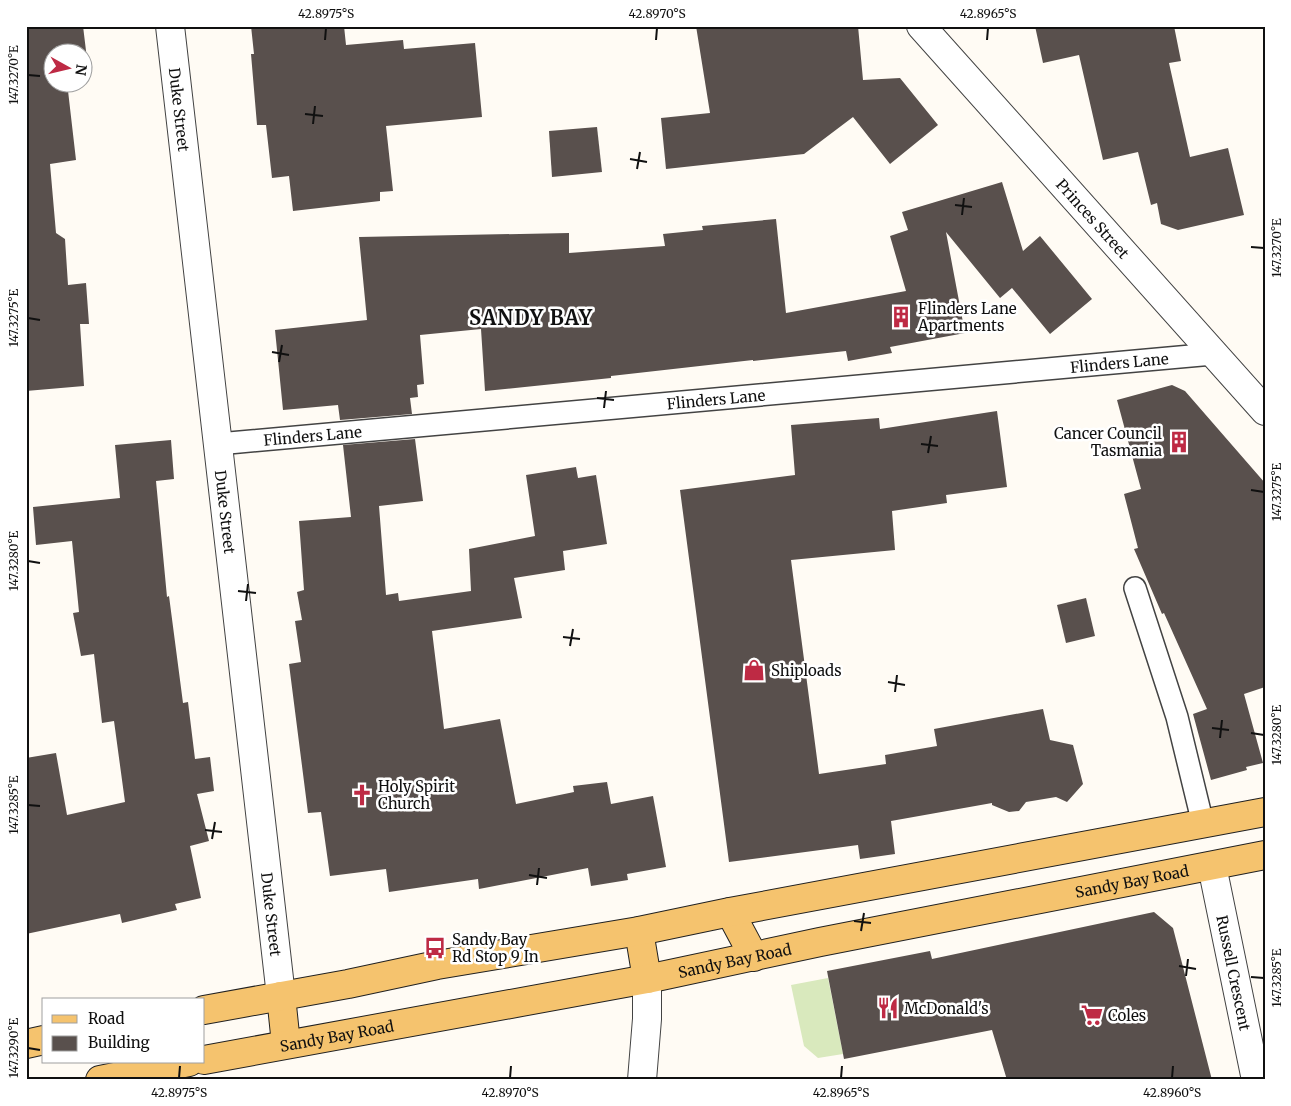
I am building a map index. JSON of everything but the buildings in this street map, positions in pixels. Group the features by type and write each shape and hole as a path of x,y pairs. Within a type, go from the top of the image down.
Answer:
{"main road":[{"path":"205,1010 1265,812"},
{"path":"1203,824 1212,866"},
{"name":"Sandy Bay Road","path":"205,1060 647,979 820,942 1265,855"},
{"path":"730,912 754,957"},
{"path":"639,930 647,979"},
{"path":"281,996 286,1044"},
{"path":"26,1044 42,1040"},
{"path":"100,1080 179,1064"}],"street":[{"name":"Duke Street","path":"170,26 281,996"},
{"name":"Princes Street","path":"921,26 1265,411"},
{"name":"Russell Crescent","path":"1212,866 1256,1080"},
{"path":"642,1080 647,1019 647,979"}],"lane":[{"name":"Flinders Lane","path":"218,444 1213,354"},
{"path":"1135,588 1177,716 1203,824"}],"green space":[{"path":"828,978 843,1054 818,1058 804,1046 791,985"}],"place":[{"name":"Flinders Lane Apartments","path":"901,317"},
{"name":"Cancer Council Tasmania","path":"1179,442"},
{"name":"Shiploads","path":"754,670"},
{"name":"Holy Spirit Church","path":"362,795"},
{"name":"Sandy Bay Rd Stop 9 In","path":"435,948"},
{"name":"McDonald's","path":"888,1008"},
{"name":"Coles","path":"1092,1015"}],"district":[{"name":"SANDY BAY","path":"531,317"}]}
